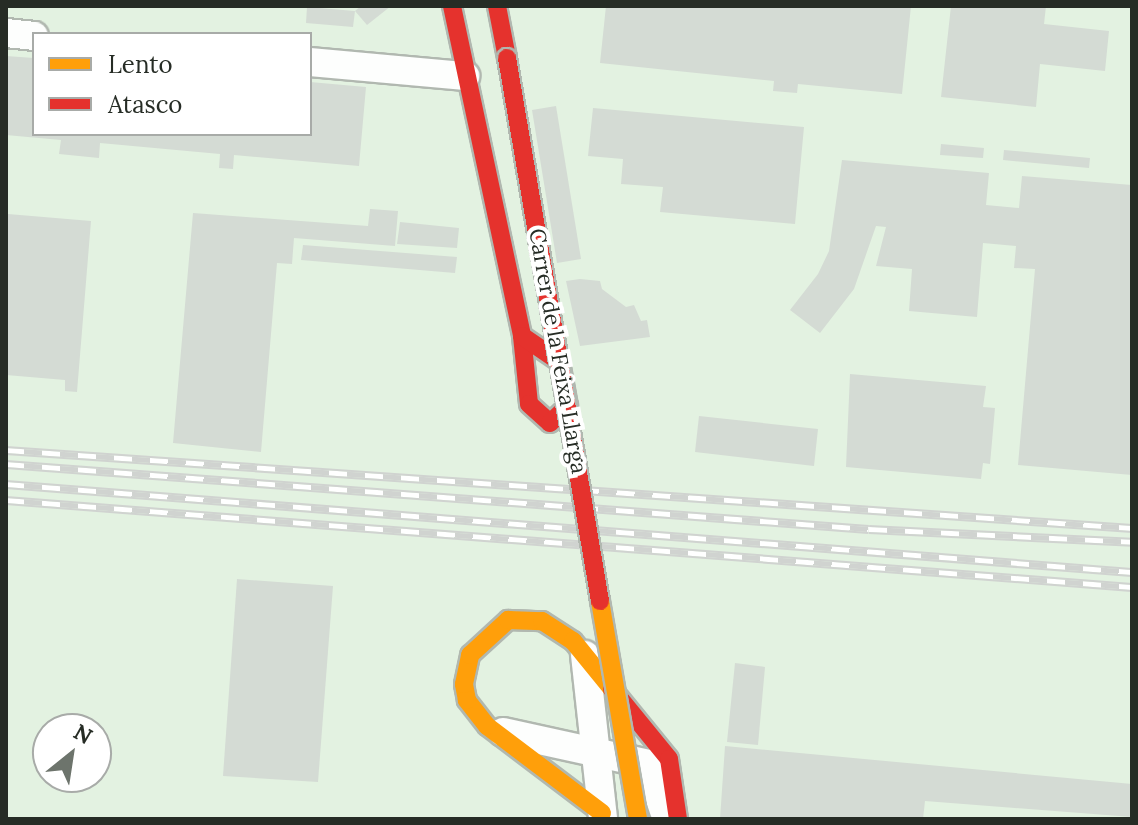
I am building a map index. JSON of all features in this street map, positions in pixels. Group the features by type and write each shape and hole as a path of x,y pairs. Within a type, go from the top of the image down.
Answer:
{"street":[{"name":"Carrer de la Feixa Llarga","path":"452,6 522,336"},
{"name":"Carrer de la Feixa Llarga","path":"497,6 638,819"},
{"path":"6,33 32,36"},
{"path":"312,62 465,76"},
{"path":"602,816 475,715 464,684 470,655 493,629 508,620 542,621 573,641 585,655 669,759 678,819"},
{"path":"585,655 602,816"},
{"path":"487,726 511,736 648,764 666,819"}],"shaded area":[{"path":"6,6 1132,6 1132,819 6,819"}],"building":[{"path":"361,6 391,6 367,25 355,11"},
{"path":"606,6 911,6 902,94 798,84 797,93 773,91 774,81 600,63"},
{"path":"951,6 1046,6 1044,24 1109,31 1105,71 1040,64 1036,107 941,97"},
{"path":"307,7 355,11 353,27 306,23"},
{"path":"6,56 32,58 32,136 312,136 312,82 366,87 359,166 234,155 233,169 219,168 220,154 100,143 99,158 59,154 61,140 6,135"},
{"path":"556,106 581,259 557,263 532,110"},
{"path":"593,108 804,127 795,224 660,212 663,187 621,184 623,159 588,156"},
{"path":"941,144 984,148 983,158 940,155"},
{"path":"1004,150 1090,158 1089,168 1003,160"},
{"path":"842,160 989,173 986,205 1019,208 1022,176 1132,185 1132,475 1018,465 1035,269 1014,268 1016,246 983,243 977,317 909,311 912,269 876,266 886,227 876,226 854,289 820,333 790,310 818,274 829,251"},
{"path":"370,209 398,211 395,246 294,238 292,264 277,263 261,452 173,443 193,213 368,226"},
{"path":"8,214 91,221 77,392 65,391 65,380 6,375"},
{"path":"400,222 459,228 457,248 397,244"},
{"path":"303,245 457,257 455,273 301,260"},
{"path":"566,281 600,281 602,289 626,307 634,305 641,321 647,320 650,337 580,346"},
{"path":"850,374 986,386 983,407 995,408 990,464 983,463 981,479 846,467"},
{"path":"699,416 818,429 814,466 695,452"},
{"path":"237,579 333,586 318,782 223,776"},
{"path":"735,663 765,667 758,745 727,742"},
{"path":"725,746 1132,784 1132,817 925,801 923,819 720,819"}],"railway":[{"path":"6,450 1132,528"},
{"path":"6,464 869,529 1132,542"},
{"path":"6,484 1132,572"},
{"path":"6,500 1132,587"}],"traffic: slow":[{"path":"600,601 638,819"},
{"path":"602,813 487,726 467,700 464,684 470,655 508,620 542,621 573,641 612,689"}],"traffic: jam":[{"path":"452,6 522,336 529,404 550,423 568,406 560,362 522,336"},
{"path":"497,6 507,58"},
{"path":"507,58 600,601"},
{"path":"612,689 669,759 678,819"}]}
